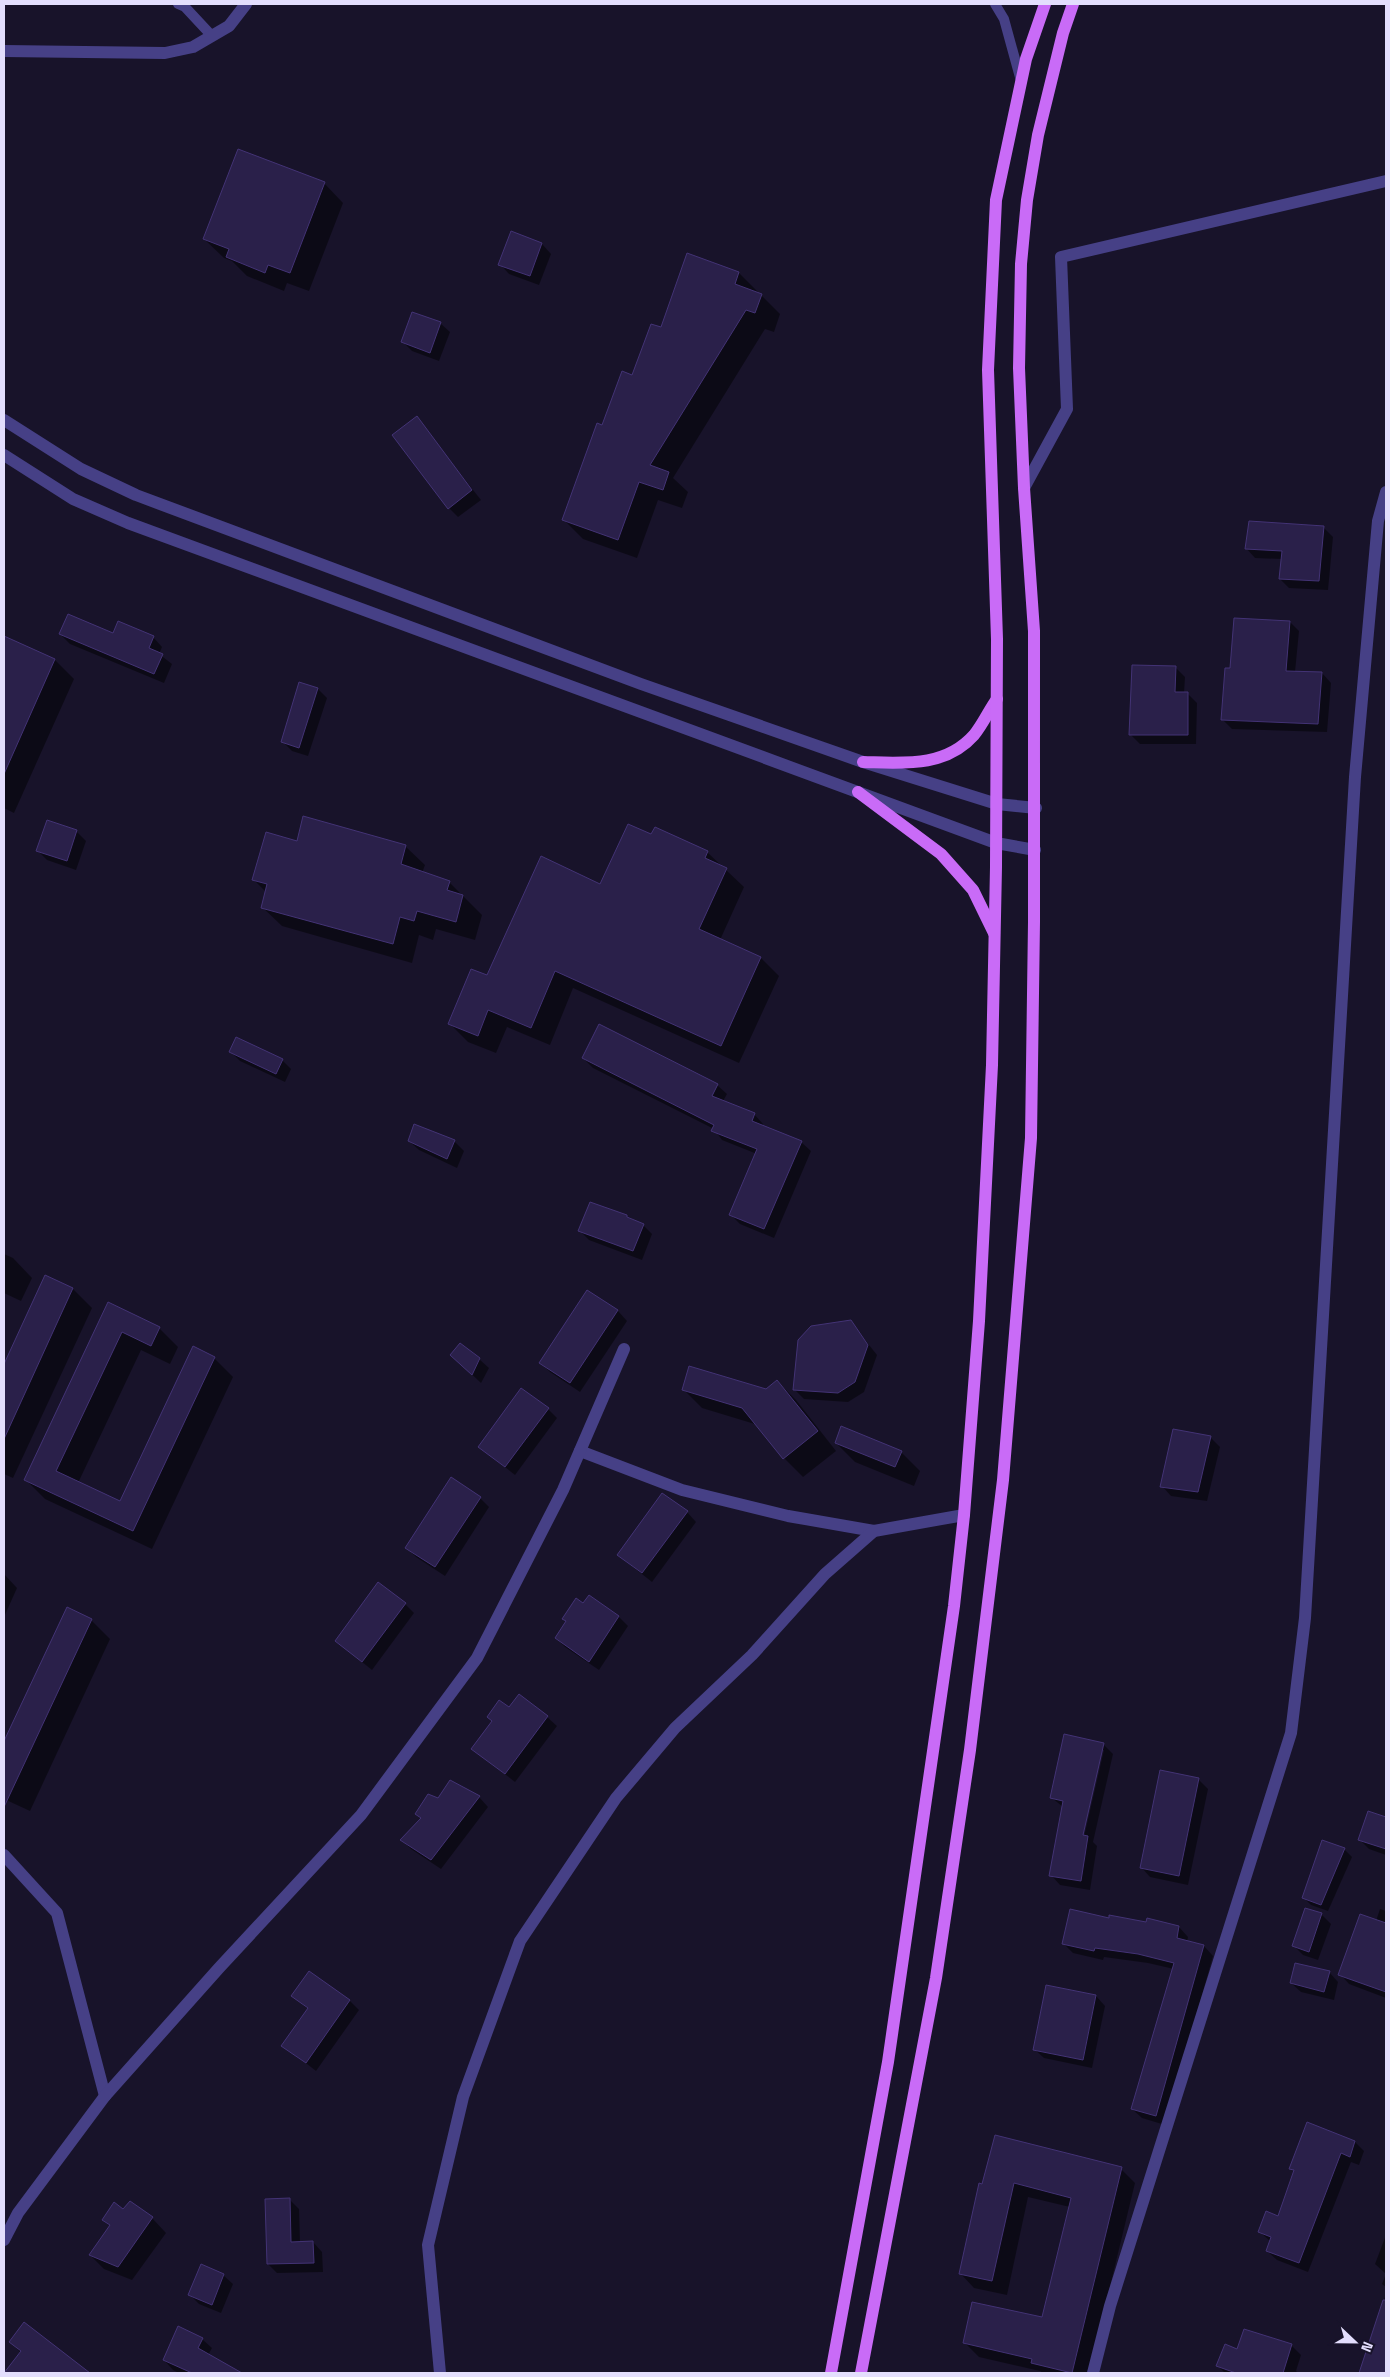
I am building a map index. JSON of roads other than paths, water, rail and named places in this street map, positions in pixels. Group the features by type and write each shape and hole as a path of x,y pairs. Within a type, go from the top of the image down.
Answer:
{"main road":[{"path":"831,2373 890,2042 954,1606 964,1515 985,1203 992,1065 997,804 997,639 988,370 996,200 1026,59 1045,4"},
{"path":"861,2373 936,1978 970,1750 1003,1480 1031,1138 1036,808 1034,631 1024,488 1019,368 1021,264 1027,200 1038,135 1063,33 1073,4"},
{"path":"863,762 909,764 947,757 973,735 997,699"},
{"path":"858,792 941,854 973,890 995,934"}],"street":[{"path":"4,51 165,53 194,47 229,26 246,4"},
{"path":"1024,488 1067,409 1060,257 1386,181"},
{"path":"4,420 81,469 136,495 641,684 863,762 997,804 1036,808"},
{"path":"4,455 73,499 128,523 996,843 1035,850"},
{"path":"1094,2373 1110,2306 1291,1733 1305,1618 1355,777 1378,521 1386,492"},
{"path":"4,2240 18,2213 105,2096 219,1968 361,1815 477,1658 563,1490 624,1349"},
{"path":"580,1451 682,1490 788,1516 874,1531 964,1515"},
{"path":"440,2373 428,2245 463,2097 520,1941 616,1798 675,1728 752,1655 825,1574 874,1531"},
{"path":"4,1855 57,1913 105,2096"}],"lane":[{"path":"996,4 1004,20 1021,82"},
{"path":"183,5 212,36"}]}
